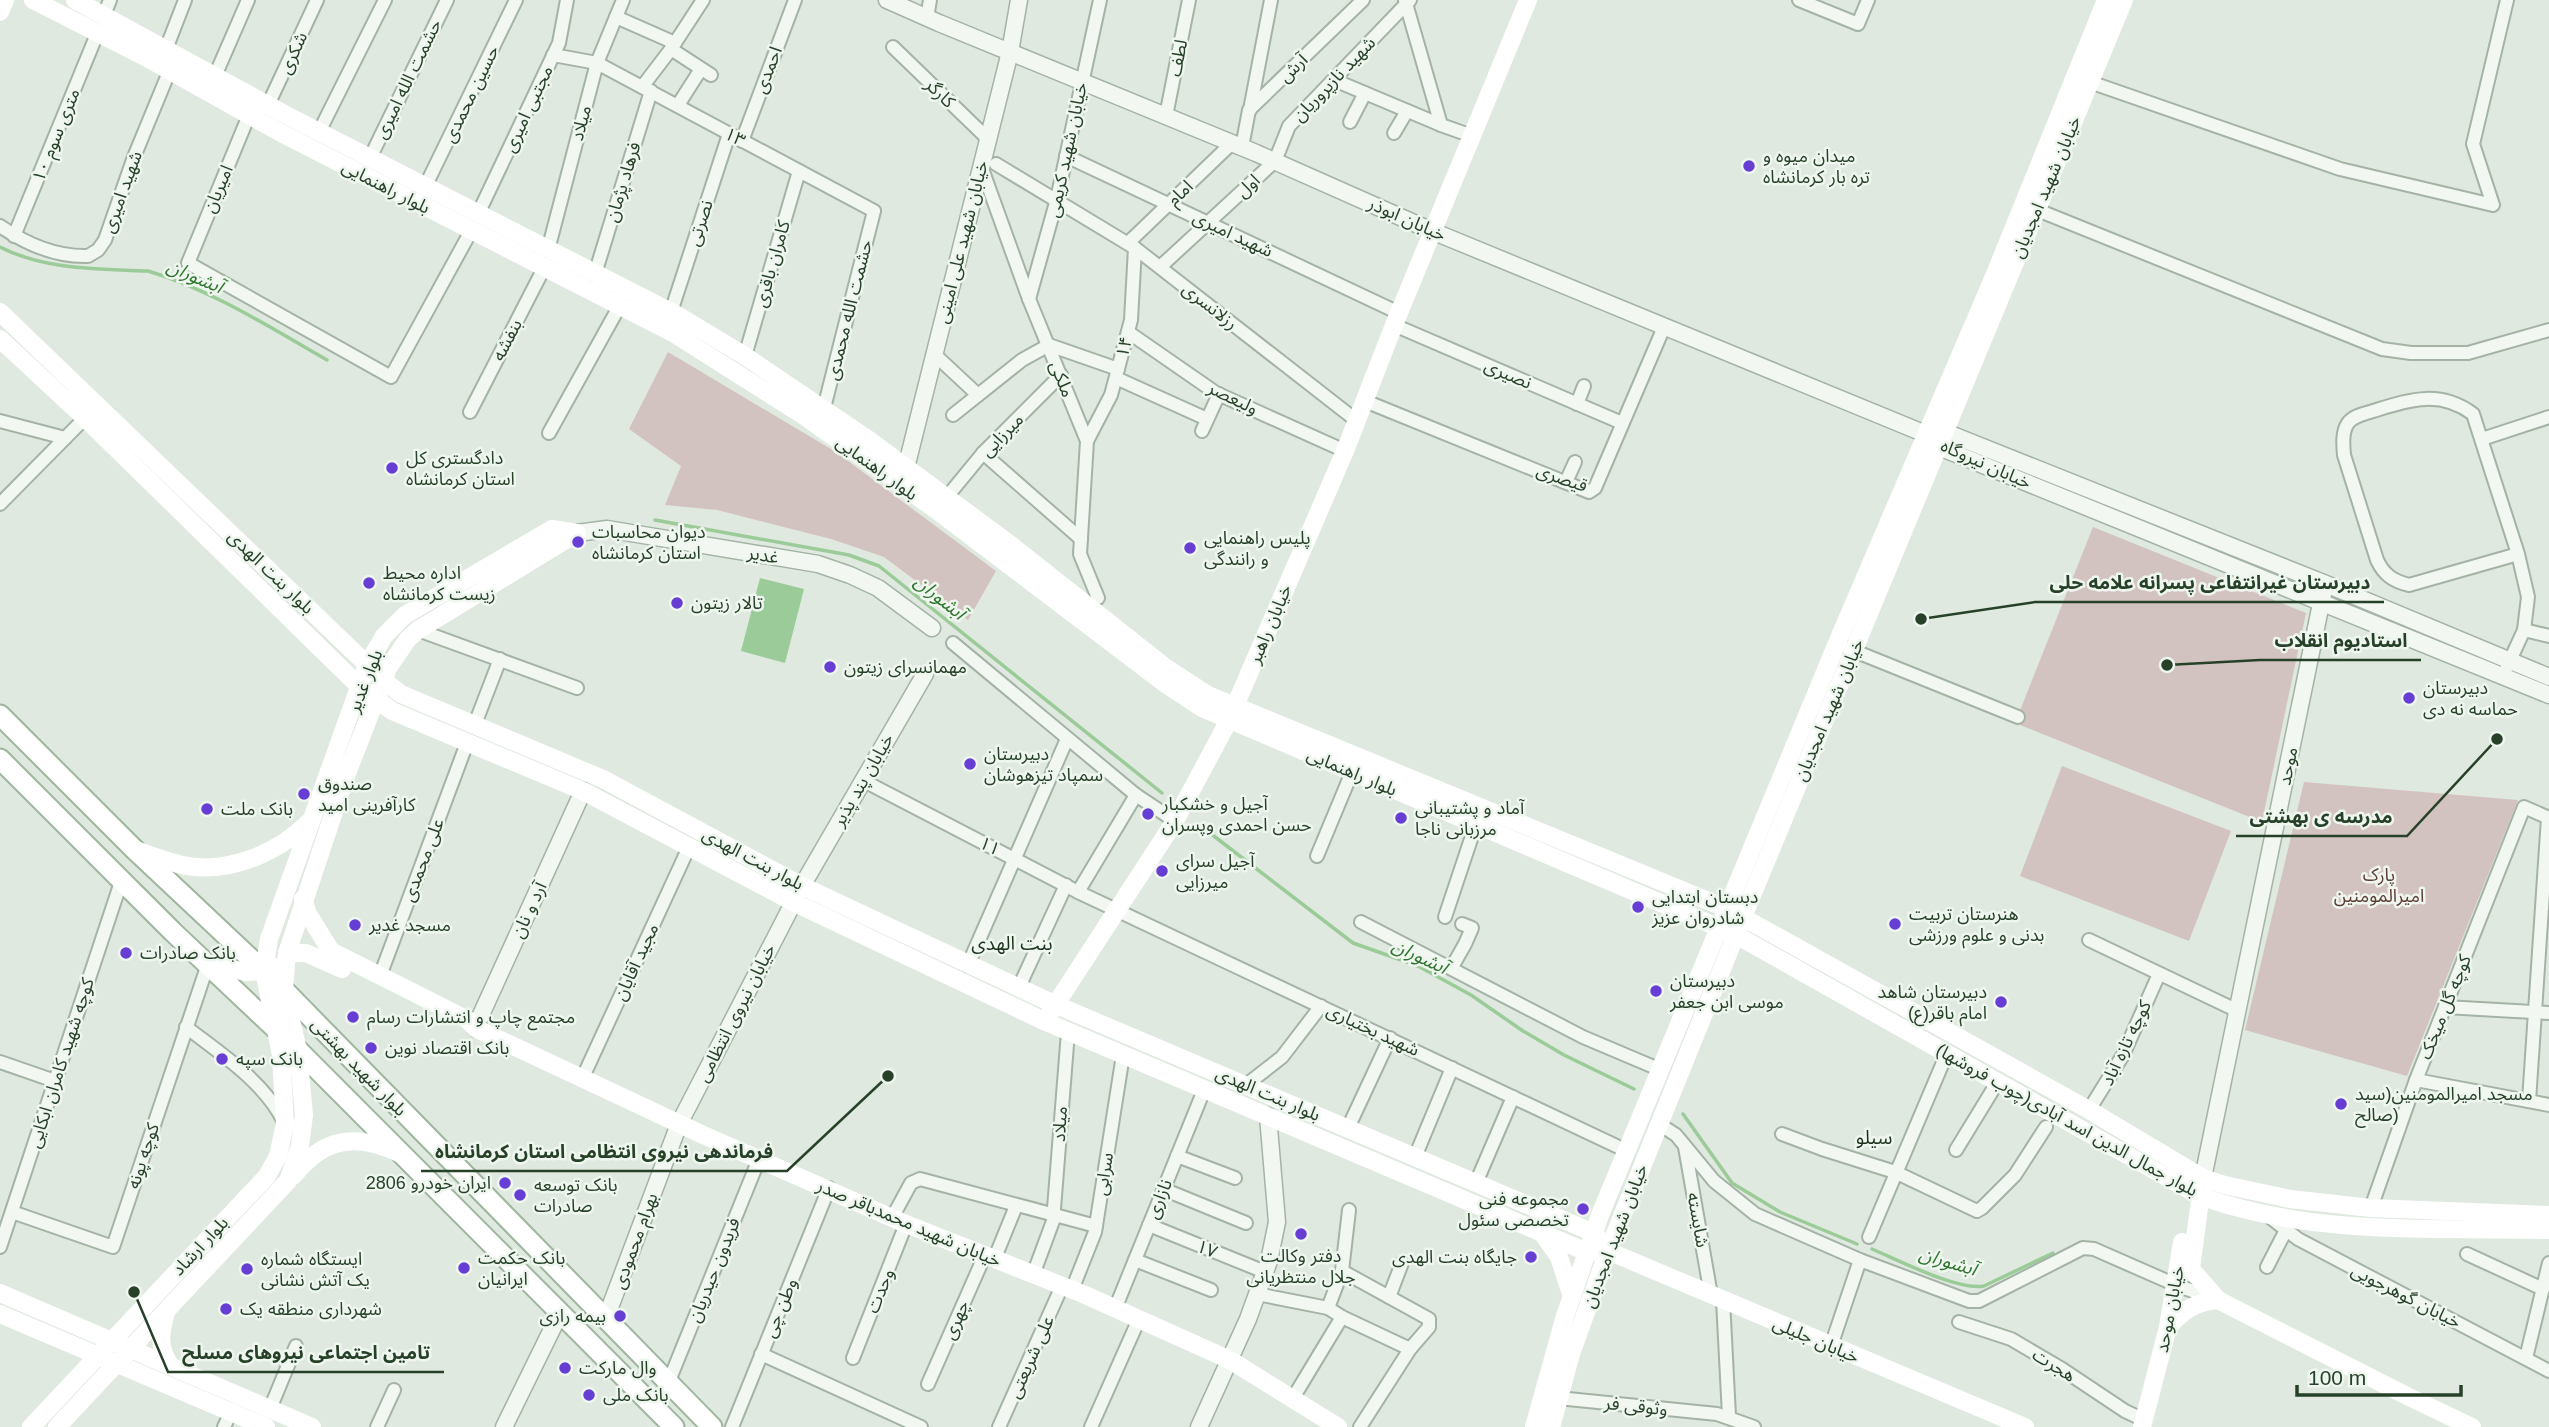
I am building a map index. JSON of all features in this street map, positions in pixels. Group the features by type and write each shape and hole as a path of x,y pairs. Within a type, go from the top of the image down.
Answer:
{"main road":[{"path":"0,12 5,0"},
{"name":"بلوار راهنمایی","path":"33,0 145,57 249,115 475,223 548,250 671,312 745,356 824,408 902,475 1167,685 1202,708 1232,713 1735,913"},
{"name":"بلوار راهنمایی","path":"75,0 107,8 166,49 425,187 544,268 673,333 804,416 946,498 1011,545 1165,667 1232,713 1352,772 1728,931"},
{"name":"خیابان راهبر","path":"1046,1022 1054,1004 1119,910 1175,821 1232,713 1345,451 1396,319 1528,0"},
{"name":"خیابان شهید امجدیان","path":"1551,1427 1571,1353 1659,1124 1735,913 1845,647 1937,438 2082,79 2106,0"},
{"name":"خیابان شهید امجدیان","path":"2082,79 2123,0"},
{"name":"بلوار بنت الهدی","path":"0,312 384,681 401,694 603,779 802,886 1054,1004 1594,1233 1608,1251"},
{"name":"بلوار بنت الهدی","path":"0,339 85,418 360,687 392,711 583,791 793,902 1068,1032 1587,1252"},
{"name":"بلوار غدیر","path":"264,971 269,939 368,665 384,636 405,615 552,529 577,533"},
{"name":"بلوار غدیر","path":"284,990 287,953 303,899 346,776 395,657 418,630 577,533"},
{"name":"بلوار شهید بهشتی","path":"0,715 134,849 284,990 712,1427"},
{"name":"بلوار شهید بهشتی","path":"0,760 298,1049 674,1427"},
{"path":"134,849 188,866 215,867 239,863 260,856 284,843 298,834 312,819"},
{"name":"خیابان شهید محمدباقر صدر","path":"303,899 308,914 331,951 468,1020 475,1028 758,1159 899,1221 1067,1288 1230,1360 1338,1427"},
{"name":"بلوار جمال الدین اسد آبادی(چوب فروشها)","path":"1735,913 2089,1110 2197,1184 2225,1185 2290,1199 2371,1208 2549,1215"},
{"name":"خیابان شهید امجدیان","path":"1534,1427 1542,1391 1594,1233 1661,1070 1728,931"},
{"name":"بلوار جمال الدین اسد آبادی(چوب فروشها)","path":"1728,931 1997,1083 2197,1184 2266,1215 2365,1227 2549,1230"},
{"path":"208,964 246,972 264,971 287,953"},
{"name":"خیابان شهید محمدباقر صدر","path":"287,953 306,953 464,1029 475,1028"},
{"name":"بلوار ارشاد","path":"31,1427 267,1176 278,1156 285,1124 283,1079 277,1030 264,971"},
{"name":"بلوار ارشاد","path":"57,1427 288,1181 302,1134 302,1082 298,1049 284,990"},
{"path":"354,1107 363,1092 377,1086"},
{"path":"288,1181 317,1152 345,1141 386,1147 402,1155"},
{"path":"1380,1163 1387,1145"},
{"name":"خیابان موحد","path":"2197,1184 2190,1262 2194,1275 2218,1300"},
{"name":"خیابان موحد","path":"2141,1425 2168,1326 2197,1184"},
{"path":"1541,1231 1559,1257 1572,1297"},
{"path":"206,1240 220,1253"},
{"path":"1587,1252 1608,1251"},
{"name":"خیابان جلیلی","path":"1608,1251 2025,1427"},
{"path":"0,1293 312,1427"},
{"path":"2168,1326 2193,1304 2218,1300 2472,1427"},
{"path":"166,1311 161,1344 170,1366"},
{"path":"0,1314 117,1363 227,1420 266,1427"},
{"path":"57,1338 72,1362 73,1371 66,1389"}],"street":[{"path":"166,49 185,0"},
{"path":"215,76 248,0"},
{"name":"شکری","path":"268,105 317,0"},
{"path":"319,132 385,0"},
{"name":"حشمت الله امیری","path":"370,158 447,0"},
{"name":"حسین محمدی","path":"425,187 516,0"},
{"name":"مجتبی امیری","path":"188,263 391,377 475,223 547,58 559,43 567,0"},
{"name":"میلاد","path":"548,250 597,63 623,0"},
{"path":"647,89 703,0"},
{"name":"احمدی","path":"742,141 795,0"},
{"name":"خیابان ابوذر","path":"887,0 1275,161 1432,231 1937,438"},
{"path":"927,18 930,0"},
{"name":"خیابان شهید علی امینی","path":"902,475 988,165 988,139 1020,0"},
{"name":"خیابان شهید کریمی","path":"1029,299 1057,199 1100,0"},
{"name":"لطف","path":"1166,116 1189,0"},
{"path":"1237,145 1250,110 1271,0"},
{"name":"آرش","path":"1250,110 1363,0"},
{"path":"1799,0 1816,4 1858,24 1868,0"},
{"path":"2082,79 2340,169 2493,205 2473,144 2507,0"},
{"name":"شهید نازپروریان","path":"1275,161 1289,126 1407,2"},
{"name":"شهید نازپروریان","path":"1407,2 1441,125"},
{"path":"616,17 673,46 706,72 678,105"},
{"name":"۱۰ متری سوم","path":"14,236 97,34"},
{"name":"کارگر","path":"893,47 988,139"},
{"name":"۱۳","path":"547,58 597,63 874,211"},
{"name":"شهید امیری","path":"0,226 38,247 78,257 88,256 98,250 105,240 134,157 169,72"},
{"path":"1334,80 1472,136"},
{"name":"فرهاد پژمان","path":"595,274 647,89"},
{"path":"1350,122 1365,93"},
{"path":"1394,133 1407,111"},
{"name":"امیریان","path":"188,263 249,115"},
{"name":"نصرتی","path":"671,312 729,134"},
{"name":"امام","path":"1131,246 1169,204 1237,145"},
{"name":"شهید امیری","path":"1066,156 1208,223 1396,319"},
{"name":"اول","path":"1160,267 1275,161"},
{"name":"رزلانسری","path":"988,165 1057,199 1131,246 1357,421"},
{"name":"ملکی","path":"988,165 1029,299 1087,441 1080,554 1098,598"},
{"name":"کامران باقری","path":"745,356 799,171"},
{"path":"2030,207 2382,349 2410,353 2468,353 2549,330"},
{"name":"حشمت الله محمدی","path":"824,408 874,211"},
{"name":"۱۴","path":"1087,441 1111,395 1131,320 1131,246"},
{"name":"بنفشه","path":"470,412 544,268"},
{"path":"549,433 620,307"},
{"name":"نصیری","path":"1396,319 1622,423"},
{"name":"قیصری","path":"1365,401 1589,492 1593,491 1664,327"},
{"name":"ولیعصر","path":"1128,332 1219,394 1345,451"},
{"path":"953,415 1023,360 1049,345 1117,374 1205,425 1219,394"},
{"path":"934,354 978,395"},
{"name":"میرزایی","path":"946,498 983,453 1061,375"},
{"path":"1577,404 1584,386"},
{"path":"2503,677 2524,630 2528,597 2518,554 2473,414 2460,404 2423,398 2407,400 2356,417 2348,423 2343,438 2344,455 2383,573 2395,582 2409,585 2518,554"},
{"path":"2482,439 2549,417"},
{"path":"0,504 85,418"},
{"path":"0,421 65,438"},
{"name":"خیابان نیروگاه","path":"1937,438 2326,584 2549,677"},
{"name":"خیابان نیروگاه","path":"1937,438 2322,602 2549,695"},
{"path":"983,453 1081,538"},
{"path":"1566,482 1575,461"},
{"name":"غدیر","path":"577,533 607,529 818,564 878,588 932,628"},
{"name":"موحد","path":"2197,1184 2238,1012 2326,584"},
{"path":"418,630 578,688"},
{"path":"2524,630 2549,636"},
{"path":"953,643 1136,795 1175,821"},
{"path":"1845,647 2018,717"},
{"path":"475,724 500,660"},
{"name":"خیابان پند پذیر","path":"793,902 925,674"},
{"path":"968,965 1067,739"},
{"name":"علی محمدی","path":"380,976 467,743"},
{"path":"1317,856 1352,772"},
{"name":"۱۱","path":"862,780 1078,892 1119,910"},
{"name":"آرد و نان","path":"475,1028 583,791"},
{"path":"1078,892 1136,795"},
{"name":"کوچه گل میخک","path":"2371,1208 2416,1080 2524,807 2549,818"},
{"path":"2529,1101 2549,818"},
{"path":"1445,917 1476,824"},
{"name":"مجید آقایان","path":"583,1077 690,847"},
{"name":"کوچه شهید کامران ابکایی","path":"0,1247 122,879"},
{"path":"1019,987 1066,885"},
{"name":"خیابان نیروی انتظامی","path":"679,1124 793,902"},
{"name":"شهید بختیاری","path":"1119,910 1628,1151"},
{"path":"1361,922 1583,1037 1661,1070"},
{"path":"1452,967 1472,928 1462,924"},
{"path":"2089,940 2238,1012"},
{"name":"کوچه پونه","path":"12,1212 113,1247 208,964"},
{"name":"کوچه تازه آباد","path":"2089,1110 2123,1055 2159,974"},
{"path":"1246,1085 1282,1057 1321,1006"},
{"path":"2445,1007 2549,1013"},
{"path":"186,1027 238,1067 277,1109 285,1124"},
{"name":"میلاد","path":"1032,1275 1053,1216 1068,1032"},
{"path":"1348,1128 1390,1038"},
{"path":"1869,1237 1947,1053"},
{"name":"سرابی","path":"1067,1288 1096,1226 1123,1055"},
{"path":"0,1062 55,1081"},
{"path":"1415,1157 1452,1068"},
{"path":"2416,1080 2549,1105"},
{"path":"1956,1150 1997,1083"},
{"name":"نازاری","path":"1115,1309 1203,1090"},
{"path":"1476,1182 1513,1097"},
{"path":"1199,1427 1257,1294 1277,1222 1268,1116"},
{"name":"بهرام محمودی","path":"606,1318 679,1124"},
{"path":"1659,1124 1676,1135 1714,1181 1755,1214 1860,1260 1969,1301 1979,1301 2083,1248 2094,1248 2176,1285 2218,1300"},
{"path":"1782,1134 1895,1172 1977,1211 2015,1175 2046,1127"},
{"name":"شایسته","path":"1685,1146 1717,1297 1729,1416"},
{"path":"1177,1156 1235,1178"},
{"name":"فریدون حیدریان","path":"669,1381 758,1159"},
{"path":"899,1221 911,1183 920,1179 1096,1226"},
{"name":"وطن چی","path":"732,1427 829,1188"},
{"path":"1163,1189 1246,1223"},
{"name":"چهری","path":"928,1384 1016,1206"},
{"path":"1328,1308 1342,1271 1349,1210"},
{"name":"خیابان گوهرجویی","path":"2266,1215 2298,1240 2549,1371"},
{"name":"وحدت","path":"853,1357 899,1221"},
{"name":"۱۷","path":"1149,1226 1265,1272"},
{"path":"2267,1267 2286,1230"},
{"path":"2467,1254 2543,1289"},
{"path":"1135,1260 1211,1290"},
{"path":"1832,1346 1860,1260"},
{"path":"2526,1358 2549,1263"},
{"path":"1389,1297 1402,1264"},
{"path":"1342,1271 1429,1319 1429,1327 1410,1349 1360,1427"},
{"name":"علی شریعتی","path":"999,1427 1067,1288"},
{"path":"1257,1294 1328,1308 1410,1349"},
{"path":"504,1427 560,1313"},
{"path":"1293,1398 1342,1317"},
{"path":"1091,1427 1139,1319"},
{"name":"هجرت","path":"1959,1322 2011,1339 2062,1369 2125,1411 2141,1425"},
{"path":"270,1409 296,1346"},
{"path":"761,1354 921,1427"},
{"path":"377,1427 394,1390"},
{"name":"وثوقی فر","path":"1558,1398 1729,1416 1754,1427"}],"green space":[{"path":"668,352 836,452 996,571 968,620 884,557 831,539 717,510 665,505 681,466 629,429"},
{"path":"2093,527 2306,613 2262,822 2015,723"},
{"path":"2062,766 2231,831 2189,941 2020,876"},
{"name":"پارک امیرالمومنین","path":"2304,782 2518,800 2407,1076 2245,1030"}],"shaded area":[{"path":"760,578 804,589 785,663 741,651"}],"waterway":[{"name":"آبشوران","path":"0,247 17,255 53,264 91,269 148,271 194,288 240,310 327,360"},
{"name":"آبشوران","path":"655,520 849,555 879,566 1162,793"},
{"name":"آبشوران","path":"1206,830 1353,943 1418,966 1471,995 1564,1055 1634,1089"},
{"name":"آبشوران","path":"1683,1114 1732,1183 1780,1212 1857,1244"},
{"name":"آبشوران","path":"1872,1249 1928,1274 1973,1286 1984,1286 2053,1253"}],"place":[{"name":"میدان میوه و تره بار کرمانشاه","path":"1749,166"},
{"name":"دادگستری کل استان کرمانشاه","path":"392,468"},
{"name":"دیوان محاسبات استان کرمانشاه","path":"578,542"},
{"name":"پلیس راهنمایی و رانندگی","path":"1190,548"},
{"name":"اداره محیط زیست کرمانشاه","path":"369,583"},
{"name":"تالار زیتون","path":"677,603"},
{"name":"دبیرستان غیرانتفاعی پسرانه علامه حلی","path":"1921,619"},
{"name":"استادیوم انقلاب","path":"2167,665"},
{"name":"مهمانسرای زیتون","path":"830,667"},
{"name":"دبیرستان حماسه نه دی","path":"2409,698"},
{"name":"مدرسه ی بهشتی","path":"2497,739"},
{"name":"دبیرستان سمپاد تیزهوشان","path":"970,764"},
{"name":"صندوق کارآفرینی امید","path":"304,794"},
{"name":"بانک ملت","path":"207,809"},
{"name":"آجیل و خشکبار حسن احمدی وپسران","path":"1148,814"},
{"name":"آماد و پشتیبانی مرزبانی ناجا","path":"1401,818"},
{"name":"آجیل سرای میرزایی","path":"1162,871"},
{"name":"دبستان ابتدایی شادروان عزیز","path":"1638,907"},
{"name":"هنرستان تربیت بدنی و علوم ورزشی","path":"1895,924"},
{"name":"مسجد غدیر","path":"355,925"},
{"name":"بانک صادرات","path":"126,953"},
{"name":"دبیرستان موسی ابن جعفر","path":"1656,991"},
{"name":"دبیرستان شاهد امام باقر(ع)","path":"2001,1002"},
{"name":"مجتمع چاپ و انتشارات رسام","path":"353,1017"},
{"name":"بانک اقتصاد نوین","path":"371,1048"},
{"name":"بانک سپه","path":"222,1059"},
{"name":"فرماندهی نیروی انتظامی استان کرمانشاه","path":"888,1076"},
{"name":"مسجد امیرالمومنین(سید صالح)","path":"2341,1104"},
{"name":"ایران خودرو 2806","path":"505,1183"},
{"name":"بانک توسعه صادرات","path":"520,1195"},
{"name":"مجموعه فنی تخصصی سئول","path":"1583,1209"},
{"name":"دفتر وکالت جلال منتظریانی","path":"1301,1234"},
{"name":"جایگاه بنت الهدی","path":"1531,1257"},
{"name":"بانک حکمت ایرانیان","path":"464,1268"},
{"name":"ایستگاه شماره یک آتش نشانی","path":"247,1269"},
{"name":"تامین اجتماعی نیروهای مسلح","path":"134,1292"},
{"name":"شهرداری منطقه یک","path":"226,1309"},
{"name":"بیمه رازی","path":"620,1316"},
{"name":"وال مارکت","path":"565,1368"},
{"name":"بانک ملی","path":"589,1395"}],"district":[{"name":"بنت الهدی","path":"1012,943"},
{"name":"سیلو","path":"1874,1137"}]}
